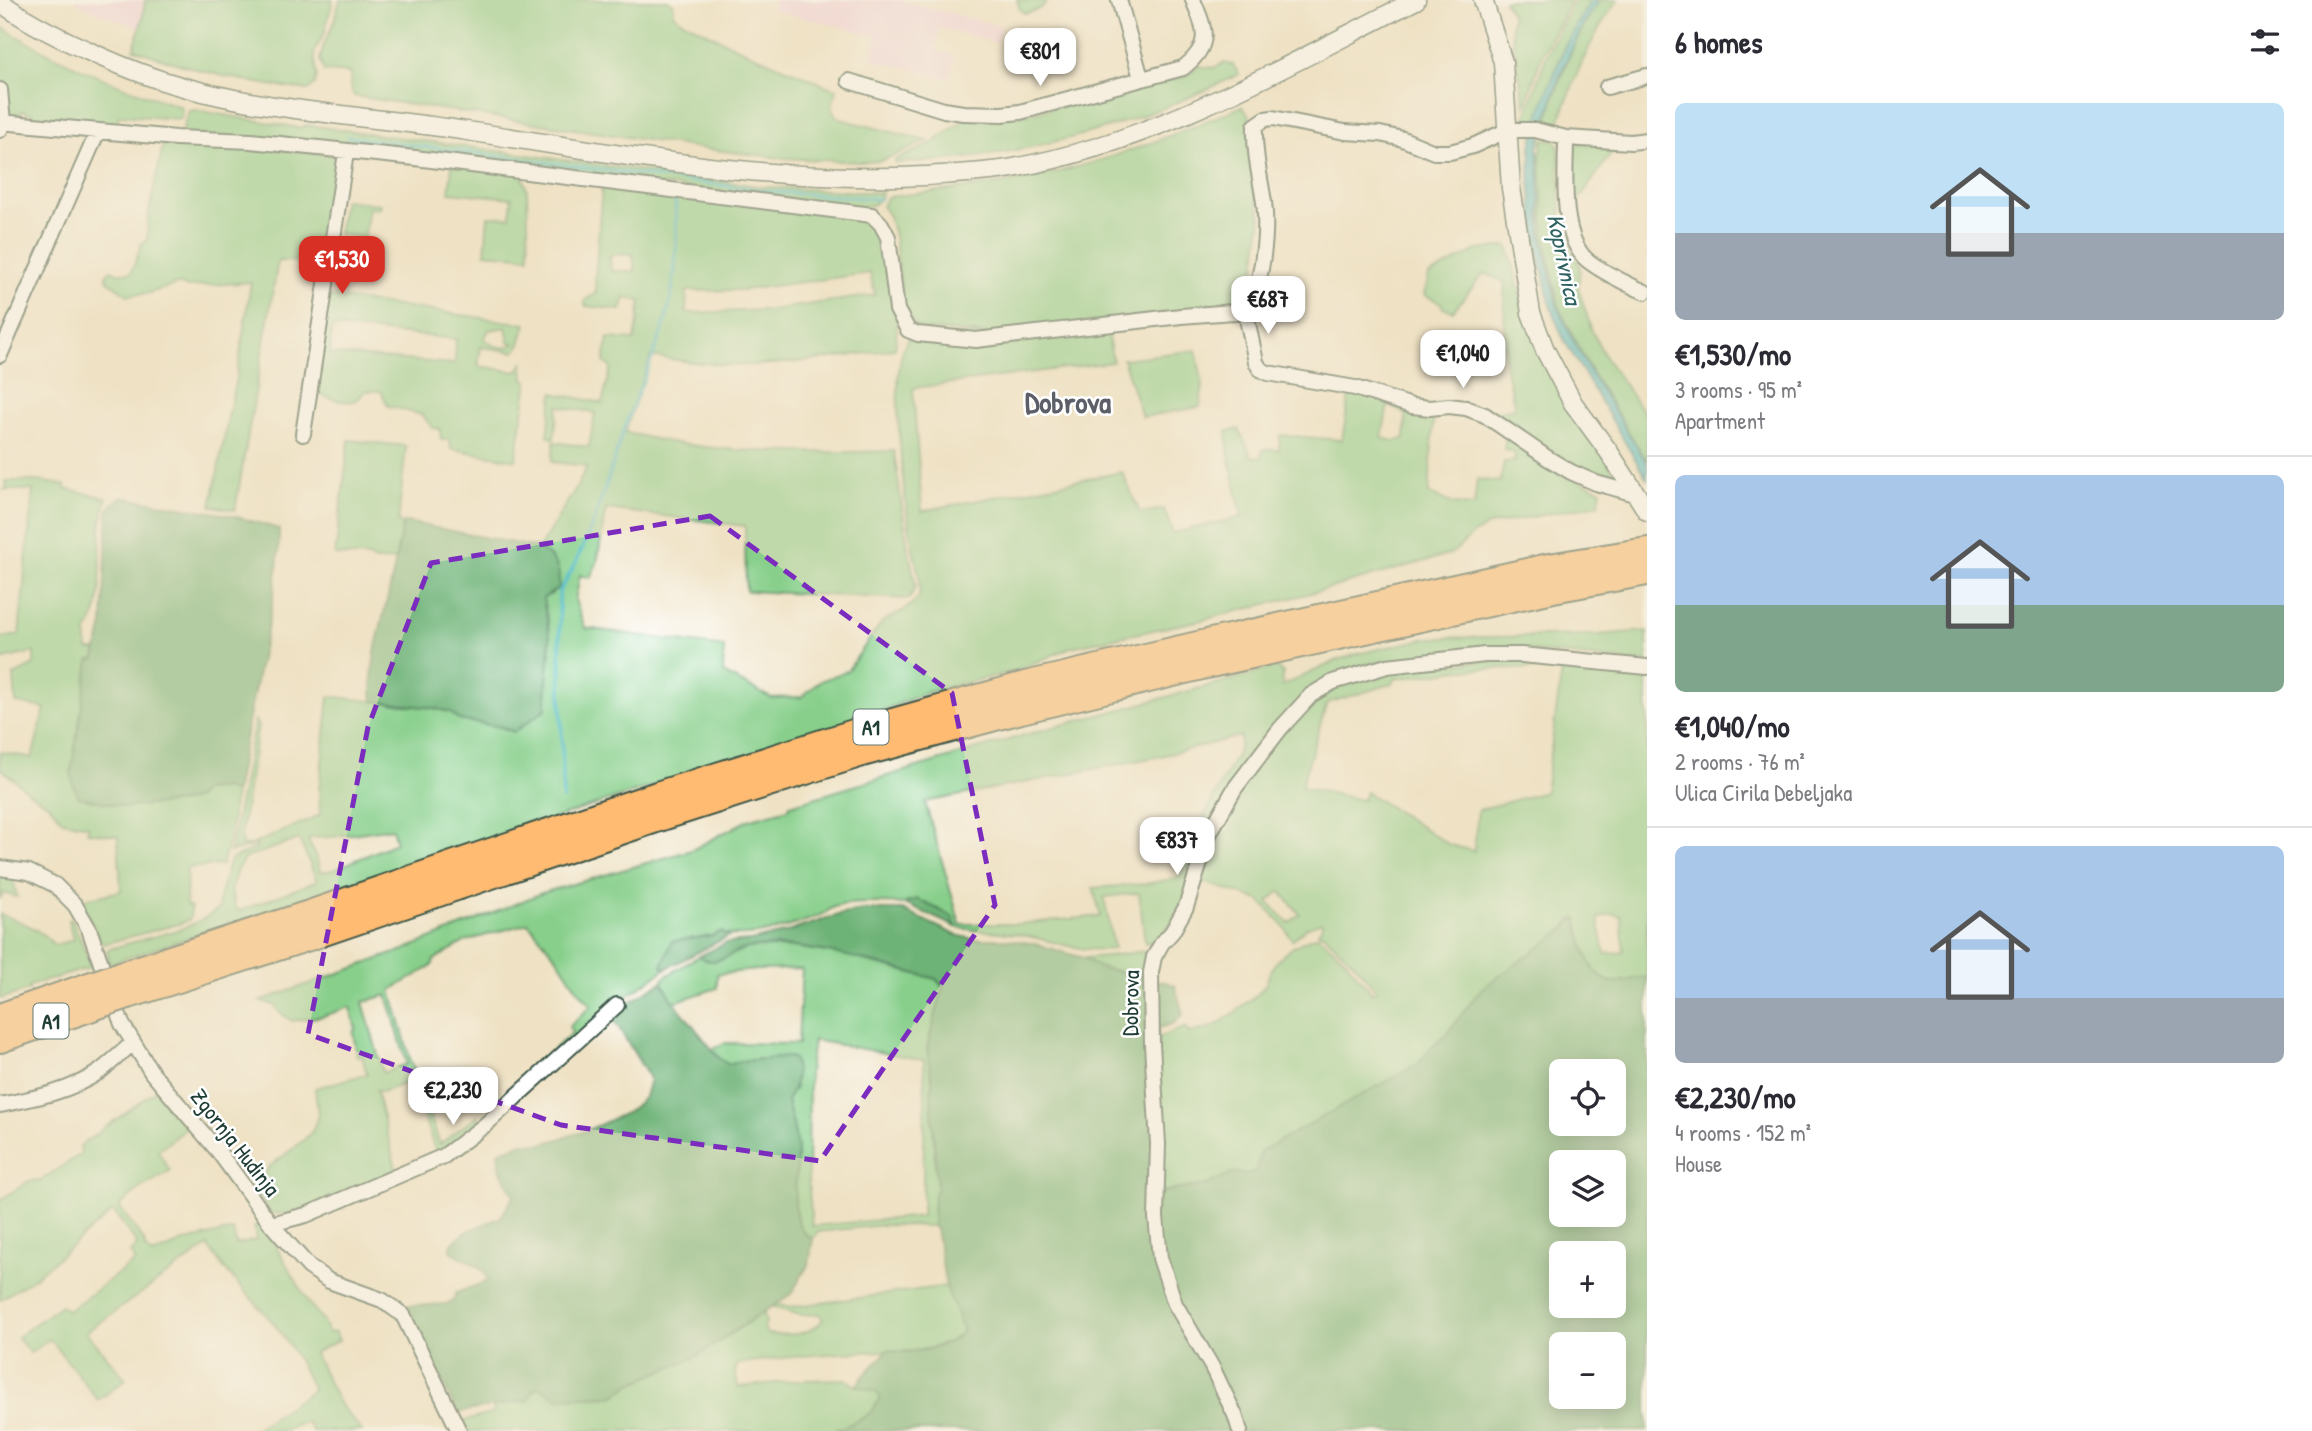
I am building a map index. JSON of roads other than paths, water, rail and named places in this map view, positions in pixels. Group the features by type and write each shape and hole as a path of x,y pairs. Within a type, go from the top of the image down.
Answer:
{"highway":[{"name":"A1","path":"0,1017 125,985 322,910 657,795 857,732 1025,685 1536,570 1645,558"},
{"name":"A1","path":"0,1038 97,994"}],"street":[{"path":"1119,0 1141,78"},
{"path":"849,81 944,110 963,113 1020,112 1184,68 1197,57 1203,47 1203,32 1193,0"},
{"path":"0,2 54,35 112,62 161,80 220,95 296,109 456,129 703,166 800,175 883,178 1010,168 1060,158 1126,137 1178,119 1230,95 1416,0"},
{"path":"1483,0 1503,62 1511,188 1531,313 1545,350 1573,403 1647,511"},
{"path":"1607,87 1647,76"},
{"path":"0,90 1,125 251,142 530,172 872,215 888,237 897,310 908,330 918,334 976,340 1181,316 1233,312 1246,314"},
{"path":"1635,494 1596,483 1571,472 1485,415 1466,408 1412,406 1355,388 1268,373 1260,369 1251,344 1246,314 1256,292 1264,237 1264,205 1255,135 1255,126 1259,122 1273,118 1345,132 1380,134 1403,139 1434,152 1450,152 1473,146 1508,130 1535,130 1561,137 1631,142 1647,140"},
{"path":"0,355 98,131"},
{"path":"1561,137 1572,238 1584,258 1645,292"},
{"path":"303,433 346,153"},
{"name":"Dobrova","path":"1240,1431 1212,1367 1175,1304 1160,1258 1156,1217 1158,1144 1151,972 1154,957 1186,907 1209,834 1235,789 1280,729 1311,695 1333,682 1387,666 1485,655 1522,655 1647,667"},
{"name":"Zgornja Hudinja","path":"0,868 29,872 55,885 75,905 89,929 122,1024 152,1073 218,1151 271,1224 310,1267 330,1281 382,1300 403,1315 459,1431"},
{"path":"271,1224 306,1215 444,1156 485,1125 617,1005"},
{"path":"0,1105 57,1092 80,1083 101,1070 133,1043"}],"water":[{"path":"1591,0 1600,0 1586,19 1560,75 1538,147 1541,232 1557,305 1591,374 1647,463 1647,479 1564,340 1551,309 1534,233 1530,178 1531,146 1543,103 1565,46"}],"waterway":[{"path":"348,137 774,192 880,199"},
{"path":"563,799 559,592 588,536 669,309 676,243 675,193"}],"district":[{"name":"Dobrova","path":"1068,402"}],"water label":[{"name":"Koprivnica","path":"1565,259"}]}
